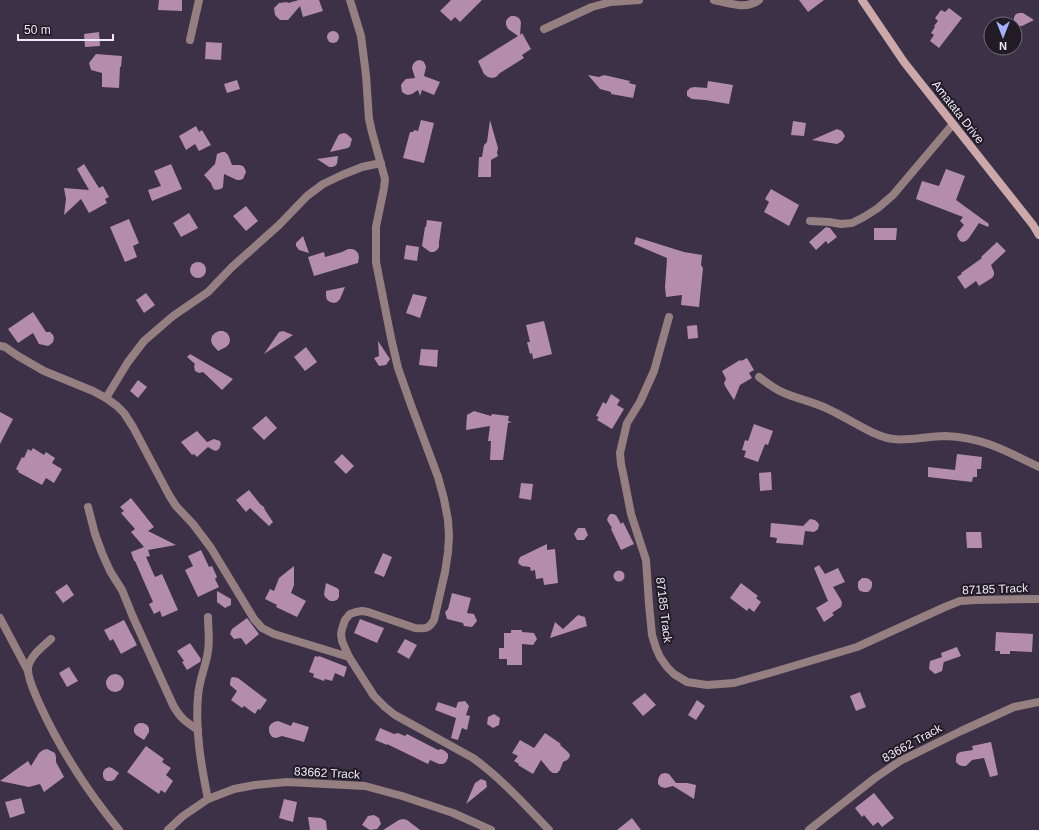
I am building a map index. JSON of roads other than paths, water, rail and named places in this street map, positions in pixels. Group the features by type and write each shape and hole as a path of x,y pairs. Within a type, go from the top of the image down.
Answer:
{"street":[{"path":"190,40 199,0"},
{"path":"350,0 361,36 365,62 369,119 385,179 376,227 376,262 398,368 410,405 438,477 448,520 449,536 445,572 436,613 431,625 422,629 415,628 368,612 356,612 350,614 345,620 341,634 342,641 349,657 374,696 385,707 395,715 485,766 549,830"},
{"path":"544,30 592,8 611,2 639,0"},
{"path":"714,0 742,5 759,0"},
{"name":"Amatata Drive","path":"862,0 904,62 1033,225 1039,236"},
{"path":"810,221 841,224 852,223 878,208 893,195 952,124"},
{"path":"106,398 128,362 144,341 173,316 208,292 232,267 279,225 307,196 323,184 342,175 362,167 381,164"},
{"name":"87185 Track","path":"669,317 654,371 640,402 627,423 620,453 632,514 646,560 652,634 660,657 674,674 687,682 707,685 734,683 857,647 945,607 960,602 976,600 1039,599"},
{"path":"0,346 44,370 106,398 124,413 176,506 193,524 211,548 254,619 262,628 274,634 349,657"},
{"path":"759,377 781,392 830,409 882,437 902,440 944,436 984,442 998,446 1039,467"},
{"path":"88,508 102,553 110,571 122,590 172,705 187,723 198,730"},
{"path":"208,617 208,651 199,691 198,730 202,768 208,799"},
{"path":"0,618 28,670 33,688 66,755 102,810 119,830"},
{"path":"28,670 28,666 37,650 50,639"},
{"name":"83662 Track","path":"809,830 875,778 900,761 1014,707 1039,702"},
{"name":"83662 Track","path":"168,830 183,816 208,799 234,789 255,785 287,782 365,786 402,796 453,813 491,830"}]}
